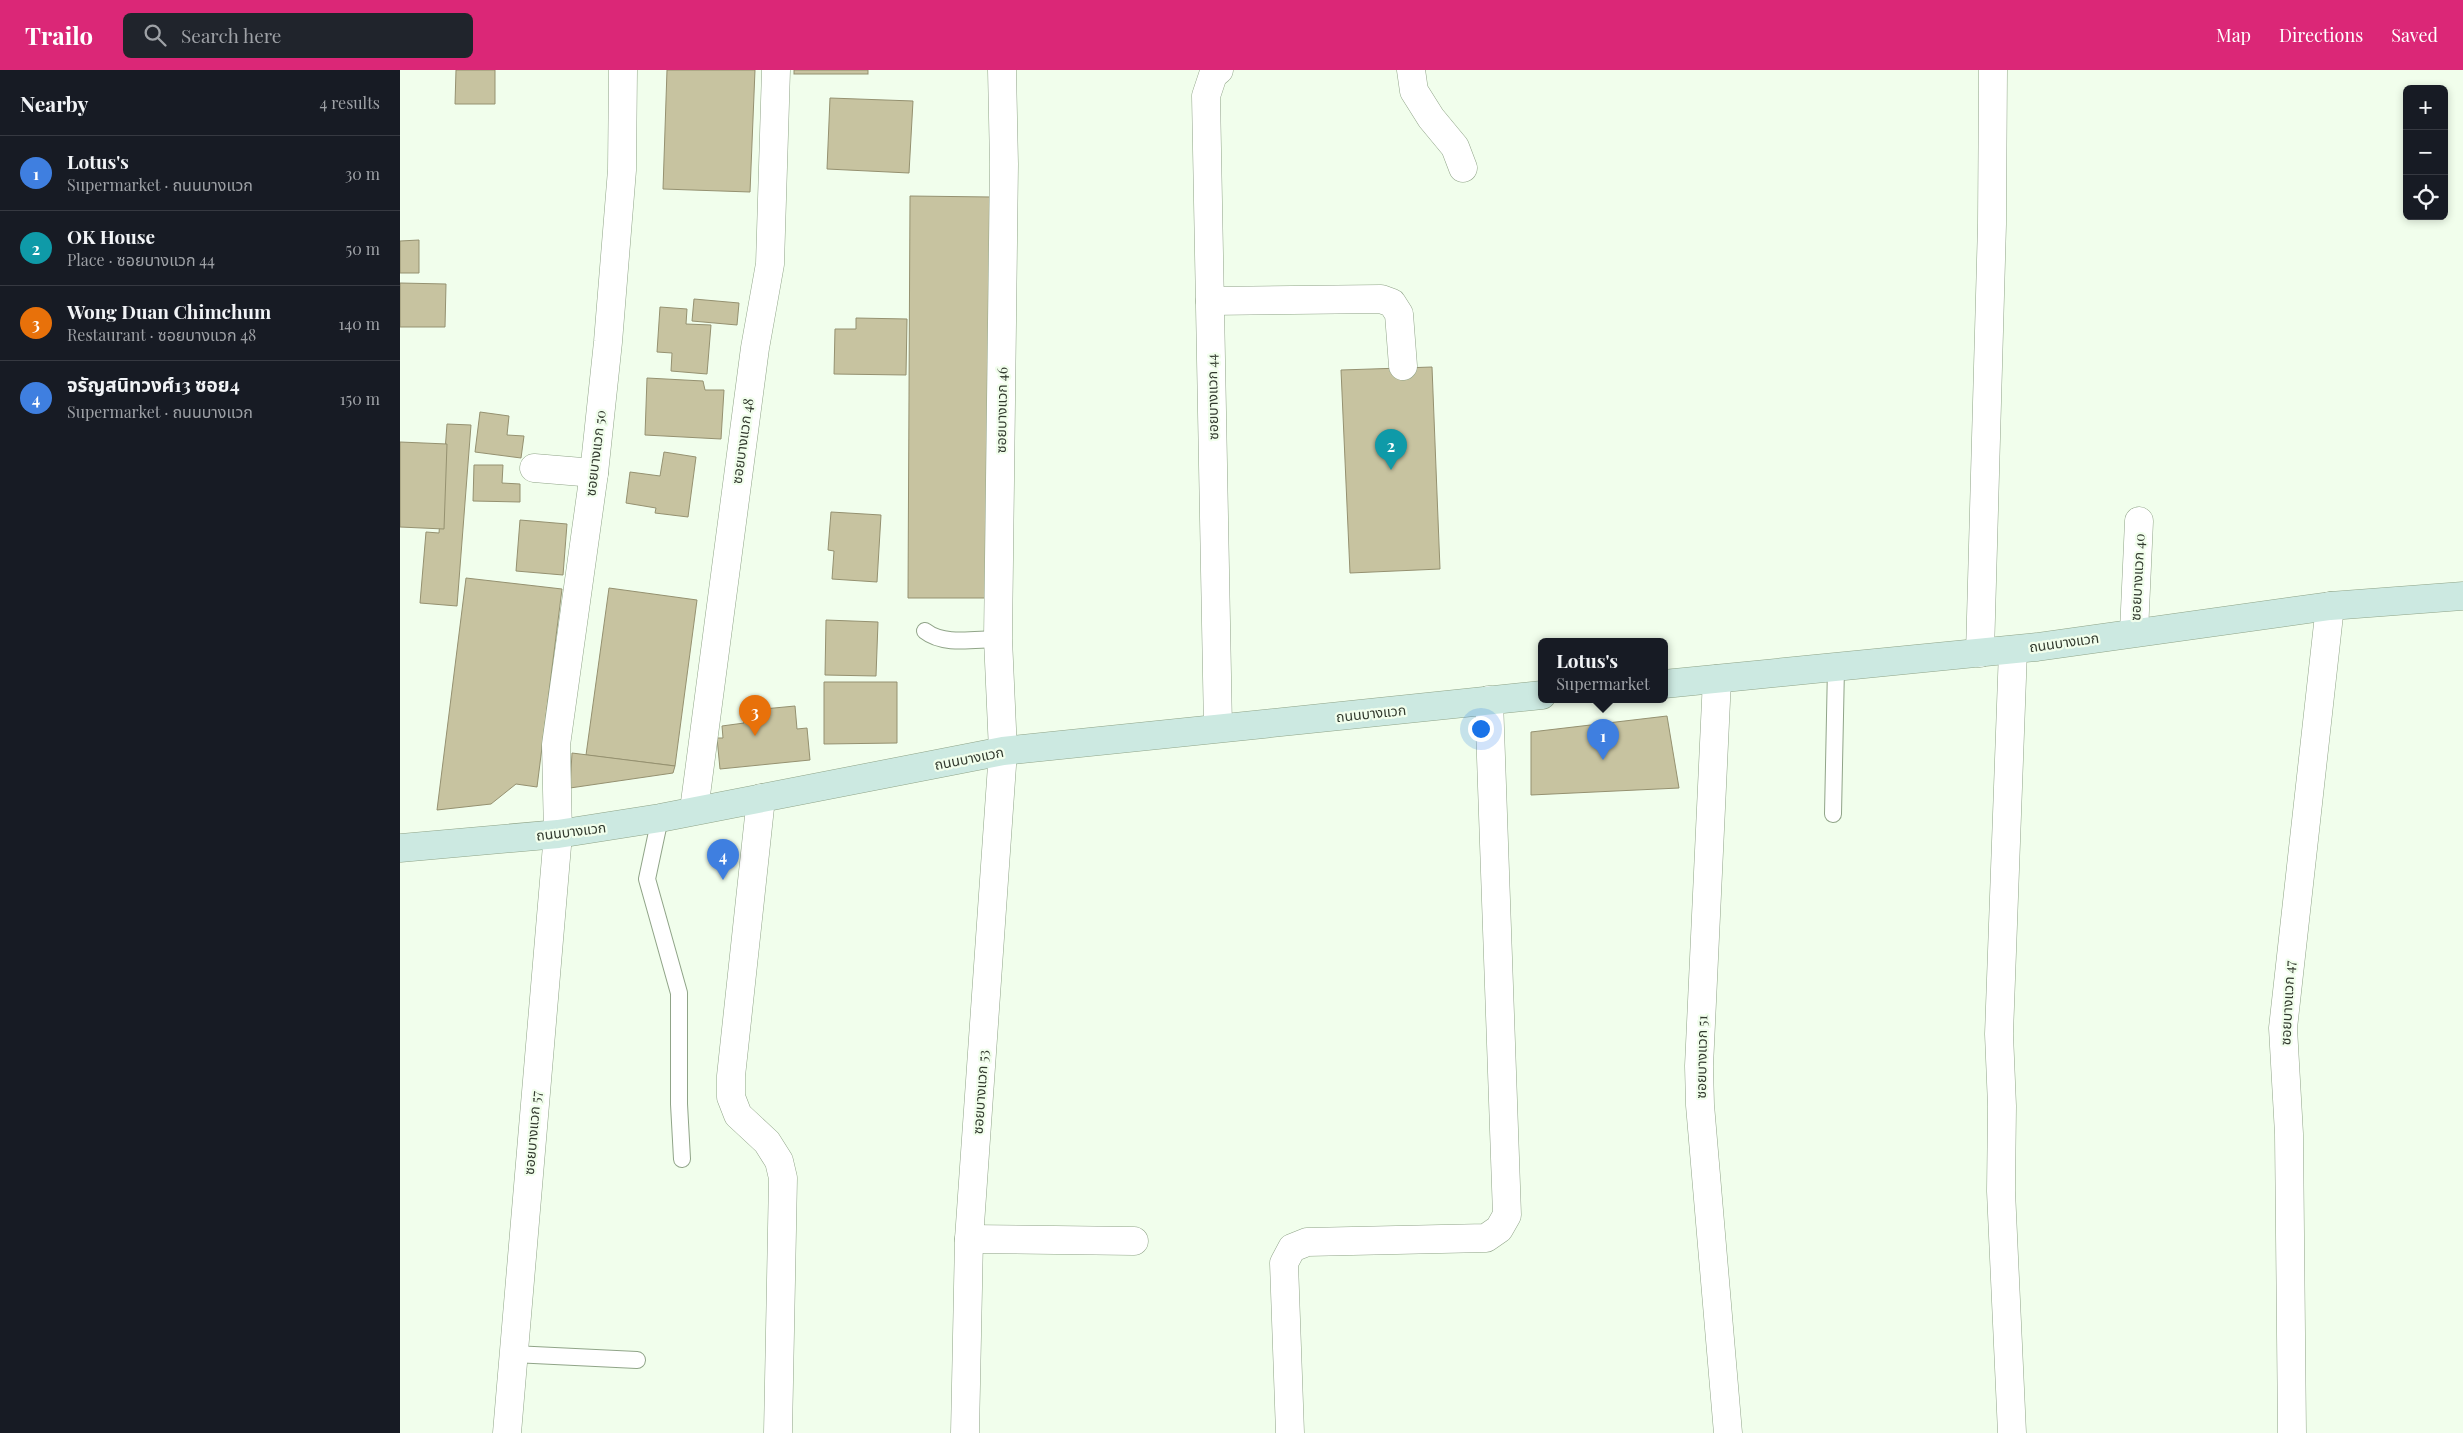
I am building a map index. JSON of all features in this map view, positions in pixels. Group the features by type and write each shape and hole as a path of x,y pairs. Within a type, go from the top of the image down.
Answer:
{"main road":[{"name":"ถนนบางแวก","path":"1668,684 2013,650 2330,606 2463,596"},
{"name":"ถนนบางแวก","path":"400,848 558,834 660,818 1003,751 1538,695"}],"street":[{"name":"ซอยบางแวก 50","path":"558,834 556,745 594,473 608,342 622,170 623,70"},
{"name":"ซอยบางแวก 48","path":"694,810 755,348 770,264 776,70"},
{"name":"ซอยบางแวก 46","path":"1002,70 1004,164 998,639 1003,751"},
{"name":"ซอยบางแวก 44","path":"1218,728 1206,96 1213,75 1219,70"},
{"path":"1411,70 1414,91 1431,118 1455,147 1463,168"},
{"path":"1980,653 1992,224 1993,70"},
{"path":"1210,301 1381,299 1392,303 1399,314 1403,366"},
{"path":"534,468 594,473"},
{"name":"ซอยบางแวก 40","path":"2134,632 2139,521"},
{"name":"ซอยบางแวก 47","path":"2292,1433 2289,1134 2283,1028 2330,606"},
{"path":"2012,1433 2001,1191 2002,1106 1999,1034 2013,650"},
{"name":"ซอยบางแวก 51","path":"1717,679 1700,1056 1700,1105 1728,1433"},
{"path":"1290,1433 1284,1263 1292,1248 1307,1242 1486,1238 1499,1229 1507,1215 1489,700"},
{"name":"ซอยบางแวก 53","path":"965,1433 969,1239 1003,751"},
{"path":"761,798 731,1076 731,1098 738,1115 767,1142 779,1161 783,1178 778,1433"},
{"name":"ซอยบางแวก 57","path":"508,1433 513,1354 558,834"},
{"path":"969,1239 1134,1242"}],"lane":[{"path":"925,631 932,636 948,640 998,639"},
{"path":"1833,814 1836,667"},
{"path":"660,818 647,879 680,993 682,1159"},
{"path":"513,1354 637,1360"}],"building":[{"path":"456,70 495,70 495,104 455,104"},
{"path":"667,70 755,70 750,192 663,189"},
{"path":"794,70 868,70 868,74 794,74"},
{"path":"830,98 913,101 909,173 827,169"},
{"path":"910,196 991,197 989,598 908,598"},
{"path":"419,240 419,273 400,273 400,241"},
{"path":"400,283 446,284 445,327 400,327"},
{"path":"694,299 739,303 737,325 692,321"},
{"path":"660,307 687,309 686,324 711,325 707,374 671,371 672,353 657,352"},
{"path":"856,318 907,319 906,375 834,374 835,329 856,329"},
{"path":"1432,367 1440,569 1350,573 1341,370"},
{"path":"647,378 703,381 705,390 724,390 721,439 645,435"},
{"path":"480,412 509,416 507,435 524,436 521,458 475,452"},
{"path":"447,424 471,425 457,606 420,603 426,532 439,533"},
{"path":"400,442 447,444 444,529 400,527"},
{"path":"664,452 696,457 688,517 655,513 656,508 626,503 630,472 660,476"},
{"path":"474,465 503,465 502,483 520,484 520,502 473,501"},
{"path":"831,512 881,515 877,582 832,579 834,551 828,550"},
{"path":"520,520 567,524 563,575 516,571"},
{"path":"466,578 562,589 537,787 516,784 491,804 437,810"},
{"path":"609,588 697,600 675,766 586,755"},
{"path":"826,620 878,622 876,676 825,675"},
{"path":"824,682 897,682 897,743 824,744"},
{"path":"795,706 797,729 807,728 810,760 720,769 717,738 723,738 722,726 744,723 743,711"},
{"path":"1667,716 1679,788 1531,795 1531,732"},
{"path":"572,753 675,766 673,773 570,788"}],"place":[{"name":"OK House","path":"1391,470"},
{"name":"Wong Duan Chimchum","path":"755,736"},
{"name":"Lotus's","path":"1603,760"},
{"name":"จรัญสนิทวงศ์13 ซอย4","path":"723,880"}]}
